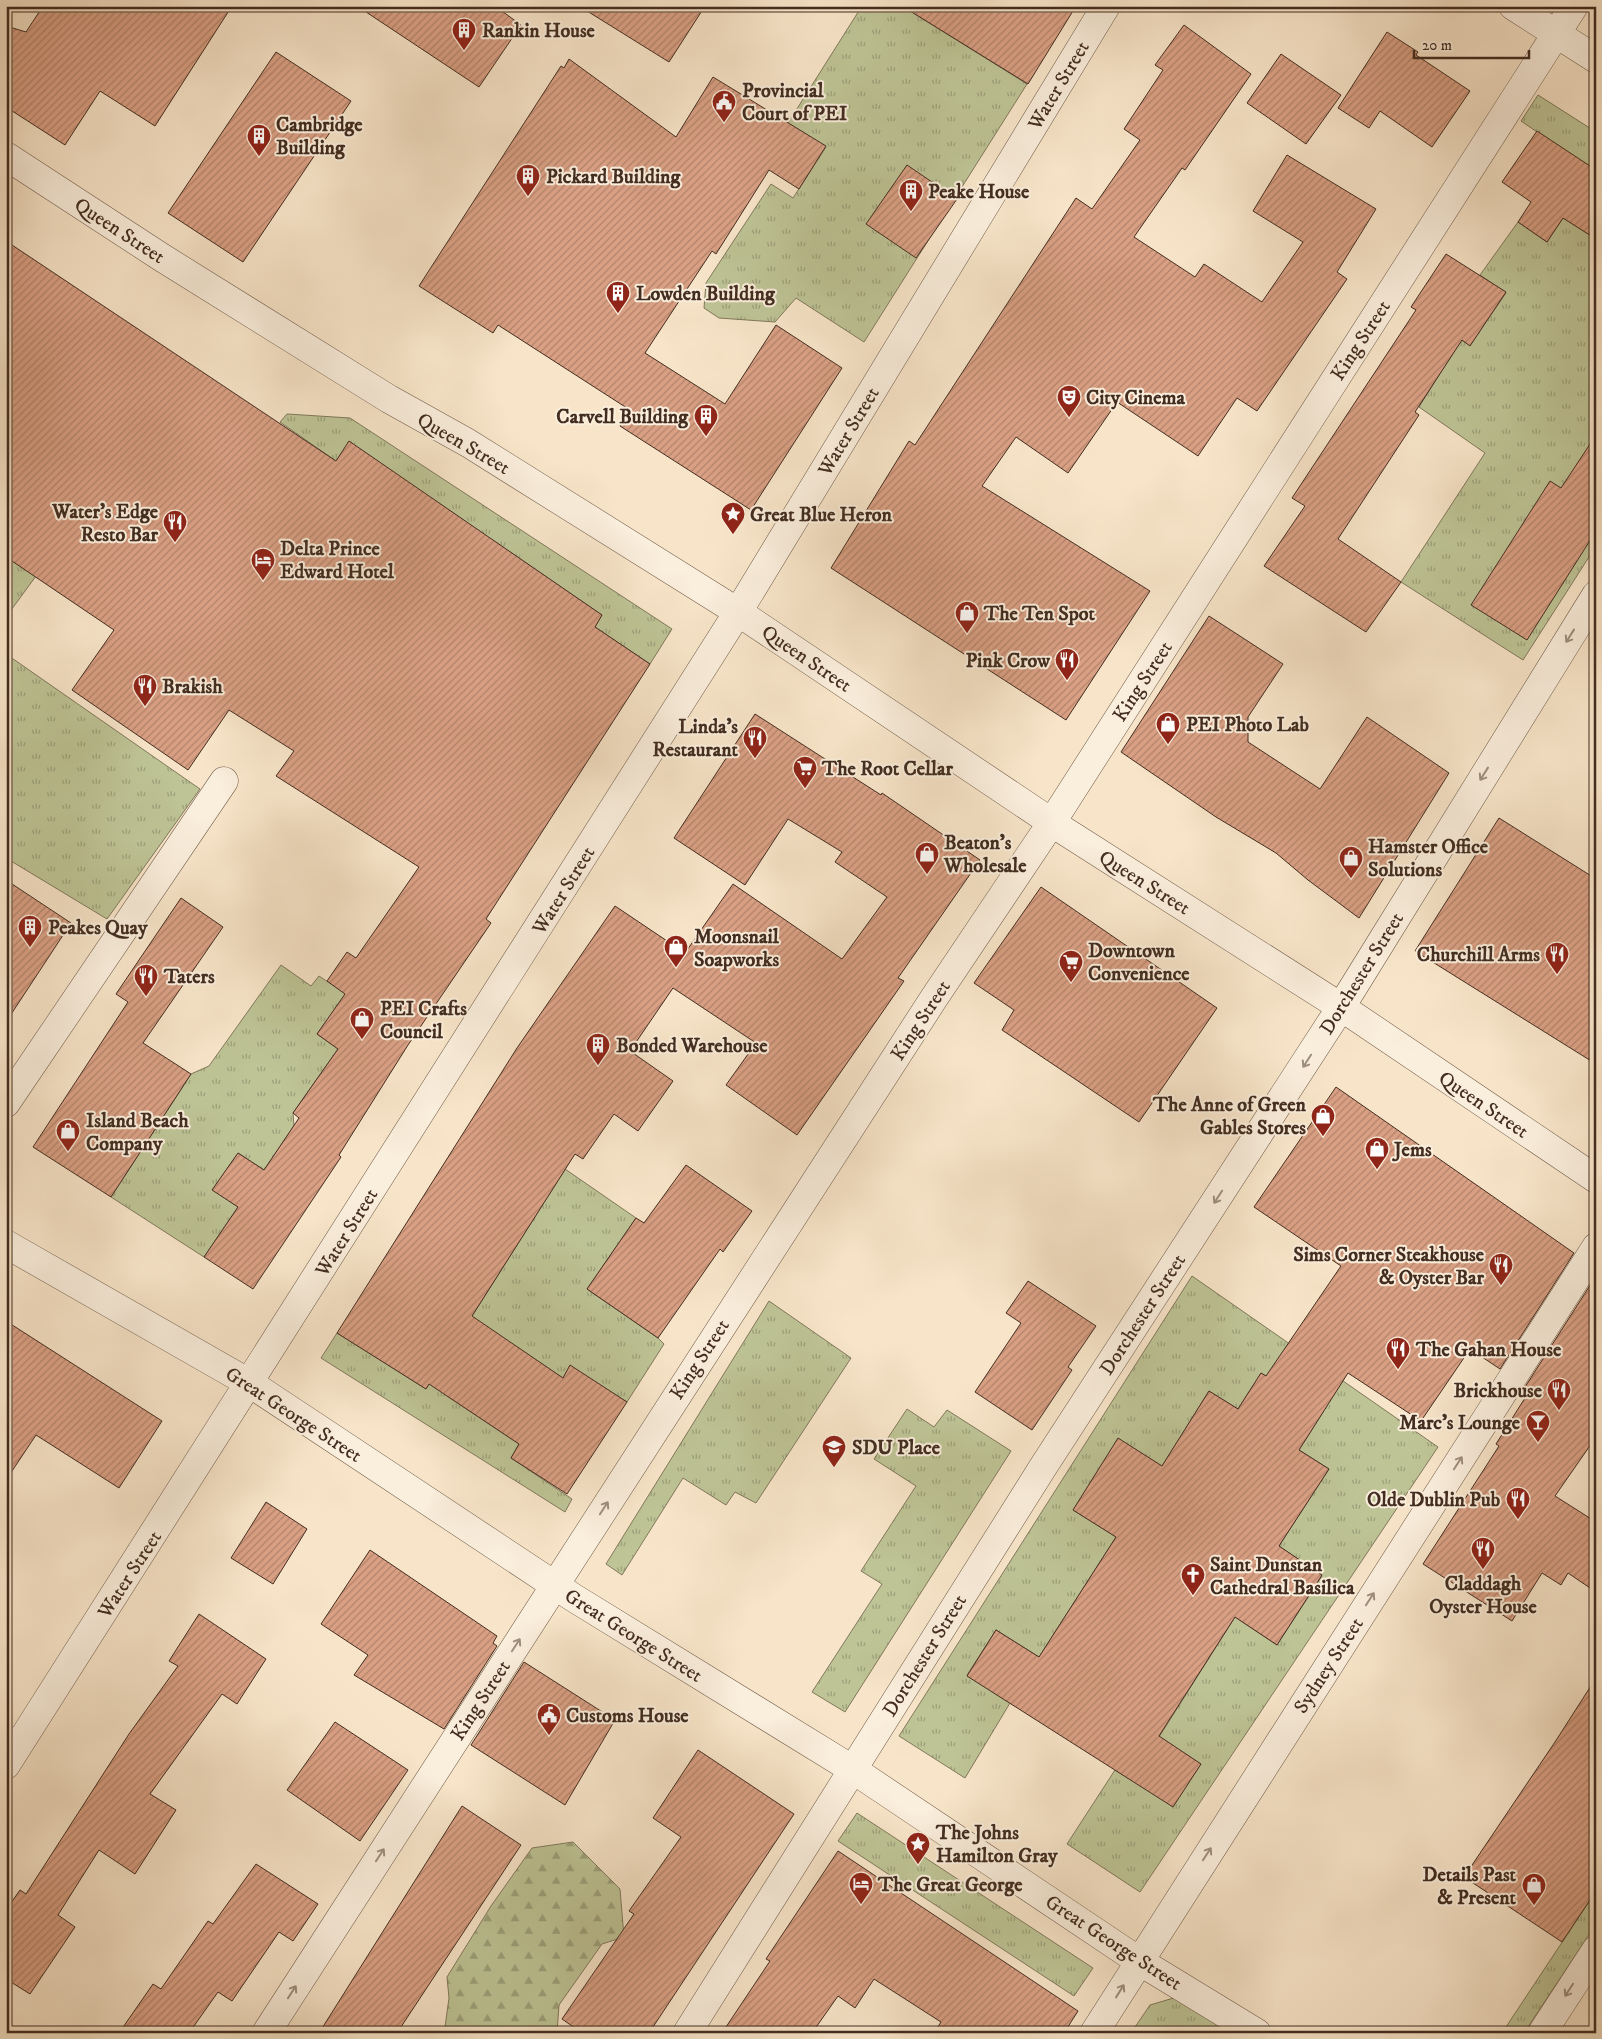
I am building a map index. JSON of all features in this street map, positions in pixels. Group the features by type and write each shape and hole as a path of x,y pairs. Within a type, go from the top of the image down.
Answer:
{"street":[{"name":"Water Street","path":"6,1765 250,1384 738,612 1106,6"},
{"path":"1513,6 1596,59"},
{"name":"King Street","path":"266,2033 923,1014 1052,822 1574,6"},
{"name":"Queen Street","path":"6,156 161,257 380,394 468,443 738,612 1052,822 1341,1008 1596,1179"},
{"name":"Dorchester Street","path":"688,2033 1043,1467 1341,1008 1596,595"},
{"path":"6,1103 224,781"},
{"name":"Great George Street","path":"6,1244 250,1384 554,1586 852,1769 1139,1961 1257,2033"},
{"name":"Sydney Street","path":"1094,2033 1596,1247"},
{"path":"1542,2033 1596,1950"}],"green space":[{"path":"862,6 902,6 1027,84 864,342 796,298 775,322 719,318 704,308 706,283 771,184 793,198 826,147 788,123"},
{"path":"1538,95 1596,132 1596,172 1521,121"},
{"path":"1563,218 1596,239 1596,546 1523,660 1401,582 1485,453 1419,407 1461,340 1470,345 1506,293 1480,275 1518,222 1547,242"},
{"path":"287,414 350,418 672,629 650,664 595,627 602,615 349,442 336,461 280,422"},
{"path":"6,557 36,576 6,617"},
{"path":"6,654 200,789 107,919 6,858"},
{"path":"281,965 311,986 319,976 346,994 317,1034 338,1049 293,1113 294,1126 264,1170 238,1153 213,1189 238,1207 204,1257 111,1197 191,1074 209,1066"},
{"path":"565,1169 636,1218 587,1289 664,1344 627,1402 570,1366 563,1378 491,1330 447,1396 519,1444 511,1458 572,1499 565,1512 321,1358 337,1333 426,1389"},
{"path":"1192,1276 1438,1447 1140,1892 1067,1844 1115,1770 1173,1806 1201,1764 1159,1737 1235,1617 1277,1645 1322,1576 1279,1546 1329,1469 1299,1450 1323,1412 1261,1373 1238,1409 1209,1391 1162,1466 1118,1439 1073,1510 1116,1537 1039,1657 996,1630 967,1675 1010,1703 965,1778 899,1736"},
{"path":"769,1301 851,1358 756,1503 735,1492 726,1505 683,1478 622,1575 606,1564"},
{"path":"907,1409 934,1427 947,1410 1011,1451 845,1712 812,1692 882,1584 861,1571 916,1486 874,1459"},
{"path":"857,1813 1093,1968 1074,1996 838,1841"},
{"path":"573,1842 620,1889 624,1937 602,1944 559,2005 557,2033 431,2033 445,2027 449,1998 447,1977 491,1906 532,1848"},
{"path":"1596,1891 1596,1924 1524,2033 1502,2033"},
{"path":"1177,1997 1237,2033 1131,2033 1150,2005"}],"building":[{"path":"43,6 232,6 155,126 100,91 65,145 6,107 6,26 26,32"},
{"name":"Rankin House","path":"357,6 495,6 521,25 479,87"},
{"path":"579,6 705,6 669,62"},
{"path":"902,6 1076,6 1028,84"},
{"path":"1184,25 1251,74 1185,170 1182,168 1134,237 1195,277 1204,264 1262,302 1303,242 1253,211 1287,155 1376,209 1337,272 1347,279 1257,411 1237,398 1198,456 1117,402 1068,473 1016,437 982,486 1150,591 1066,720 831,568 909,441 915,445 1076,198 1092,209 1140,140 1124,129 1163,70 1155,65"},
{"path":"1387,32 1418,52 1416,55 1470,91 1432,147 1380,111 1369,128 1338,108"},
{"name":"Cambridge Building","path":"276,52 351,101 243,262 168,213"},
{"path":"1281,54 1341,95 1306,144 1247,103"},
{"path":"569,59 676,137 713,77 826,146 799,189 769,170 716,254 712,251 645,353 725,404 776,325 842,368 751,510 620,426 630,410 498,325 493,333 419,286 561,66 564,68"},
{"path":"1537,131 1596,170 1596,239 1563,218 1547,242 1518,222 1531,202 1502,182"},
{"name":"Peake House","path":"907,165 957,199 916,258 866,224"},
{"path":"6,241 336,461 349,441 602,615 595,627 650,664 486,919 491,923 408,1045 339,1155 341,1157 253,1289 204,1257 238,1207 212,1190 238,1153 264,1170 299,1118 293,1113 338,1049 317,1034 345,994 327,981 347,952 356,958 419,867 276,776 294,751 229,710 188,770 72,690 114,630 6,557"},
{"path":"1446,254 1506,292 1470,346 1462,340 1415,412 1419,415 1338,539 1401,582 1366,632 1264,566 1305,506 1292,498 1416,310 1411,307"},
{"path":"1596,435 1596,531 1527,640 1471,605 1550,481 1561,488"},
{"path":"1209,616 1283,664 1248,717 1248,742 1320,789 1367,717 1449,773 1359,918 1308,880 1276,853 1216,817 1121,752"},
{"path":"755,714 881,795 882,793 980,860 898,978 904,981 797,1135 726,1085 756,1043 673,988 630,1051 673,1081 638,1131 614,1114 583,1159 575,1154 472,1316 563,1378 570,1365 627,1402 567,1494 511,1458 519,1444 429,1384 426,1389 337,1333 517,1048 615,906 685,953 733,884 842,959 887,897 835,862 842,852 788,819 745,885 674,838"},
{"path":"1499,818 1596,879 1596,1064 1415,951"},
{"name":"Peakes Quay","path":"6,880 71,923 6,1022"},
{"path":"1041,887 1217,1008 1139,1122 1002,1030 1014,1010 974,983"},
{"path":"181,898 223,927 143,1043 191,1074 111,1197 33,1147 128,1002 116,994"},
{"path":"1336,1087 1574,1253 1500,1369 1470,1349 1421,1421 1348,1373 1299,1450 1329,1469 1279,1546 1322,1575 1277,1645 1235,1617 1159,1736 1201,1764 1173,1807 967,1676 996,1630 1039,1657 1116,1537 1073,1510 1118,1438 1162,1466 1209,1391 1238,1409 1261,1373 1266,1376 1341,1266 1254,1207"},
{"path":"686,1165 752,1211 723,1252 720,1249 658,1338 587,1289 636,1218 644,1223"},
{"path":"1596,1276 1596,1437 1555,1496 1596,1522 1596,1592 1568,1573 1561,1585 1542,1573 1512,1621 1423,1564 1499,1446 1496,1444 1530,1390 1525,1387"},
{"path":"1028,1281 1096,1326 1068,1367 1072,1370 1032,1430 975,1392 1021,1323 1006,1313"},
{"path":"6,1321 162,1421 119,1488 36,1435 6,1480"},
{"path":"266,1502 307,1529 273,1584 231,1558"},
{"path":"370,1550 497,1636 493,1643 497,1646 444,1729 354,1675 368,1655 321,1624"},
{"path":"199,1614 266,1659 237,1704 222,1694 150,1794 176,1810 135,1874 99,1850 58,1915 75,1927 30,1994 6,1979 6,1910 20,1890 26,1894 129,1734 178,1666 169,1661"},
{"name":"Customs House","path":"524,1662 615,1720 565,1805 471,1745"},
{"path":"1596,1678 1596,1891 1562,1942 1464,1877"},
{"path":"335,1722 408,1770 360,1841 287,1790"},
{"path":"698,1750 794,1814 649,2033 582,2033 562,2019 634,1914 629,1911 681,1837 653,1818"},
{"path":"462,1806 521,1845 397,2033 319,2033"},
{"name":"The Great George","path":"838,1851 1078,2011 1064,2033 934,2033 941,2022 874,1979 855,2008 838,1996 812,2033 722,2033 770,1961 766,1959"},
{"path":"256,1864 318,1904 293,1941 279,1932 232,2001 218,1992 189,2033 119,2033 153,1984 161,1989 208,1921 213,1924"}],"place":[{"name":"Rankin House","path":"464,51"},
{"name":"Provincial Court of PEI","path":"724,123"},
{"name":"Cambridge Building","path":"259,157"},
{"name":"Pickard Building","path":"528,197"},
{"name":"Peake House","path":"911,212"},
{"name":"Lowden Building","path":"618,314"},
{"name":"City Cinema","path":"1069,418"},
{"name":"Carvell Building","path":"706,437"},
{"name":"Great Blue Heron","path":"733,535"},
{"name":"Water's Edge Resto Bar","path":"175,543"},
{"name":"Delta Prince Edward Hotel","path":"263,581"},
{"name":"The Ten Spot","path":"967,634"},
{"name":"Pink Crow","path":"1067,681"},
{"name":"Brakish","path":"145,707"},
{"name":"PEI Photo Lab","path":"1168,745"},
{"name":"Linda's Restaurant","path":"755,759"},
{"name":"The Root Cellar","path":"805,789"},
{"name":"Beaton's Wholesale","path":"927,875"},
{"name":"Hamster Office Solutions","path":"1351,879"},
{"name":"Peakes Quay","path":"30,948"},
{"name":"Moonsnail Soapworks","path":"676,968"},
{"name":"Churchill Arms","path":"1557,975"},
{"name":"Downtown Convenience","path":"1071,983"},
{"name":"Taters","path":"146,997"},
{"name":"PEI Crafts Council","path":"362,1040"},
{"name":"Bonded Warehouse","path":"598,1066"},
{"name":"The Anne of Green Gables Stores","path":"1323,1137"},
{"name":"Island Beach Company","path":"68,1152"},
{"name":"Jems","path":"1377,1170"},
{"name":"Sims Corner Steakhouse & Oyster Bar","path":"1501,1286"},
{"name":"The Gahan House","path":"1398,1370"},
{"name":"Brickhouse","path":"1559,1411"},
{"name":"Marc's Lounge","path":"1538,1443"},
{"name":"SDU Place","path":"834,1468"},
{"name":"Olde Dublin Pub","path":"1518,1520"},
{"name":"Claddagh Oyster House","path":"1483,1570"},
{"name":"Saint Dunstan Cathedral Basilica","path":"1193,1596"},
{"name":"Customs House","path":"549,1736"},
{"name":"The Johns Hamilton Gray","path":"918,1865"},
{"name":"The Great George","path":"861,1905"},
{"name":"Details Past & Present","path":"1534,1906"}]}
